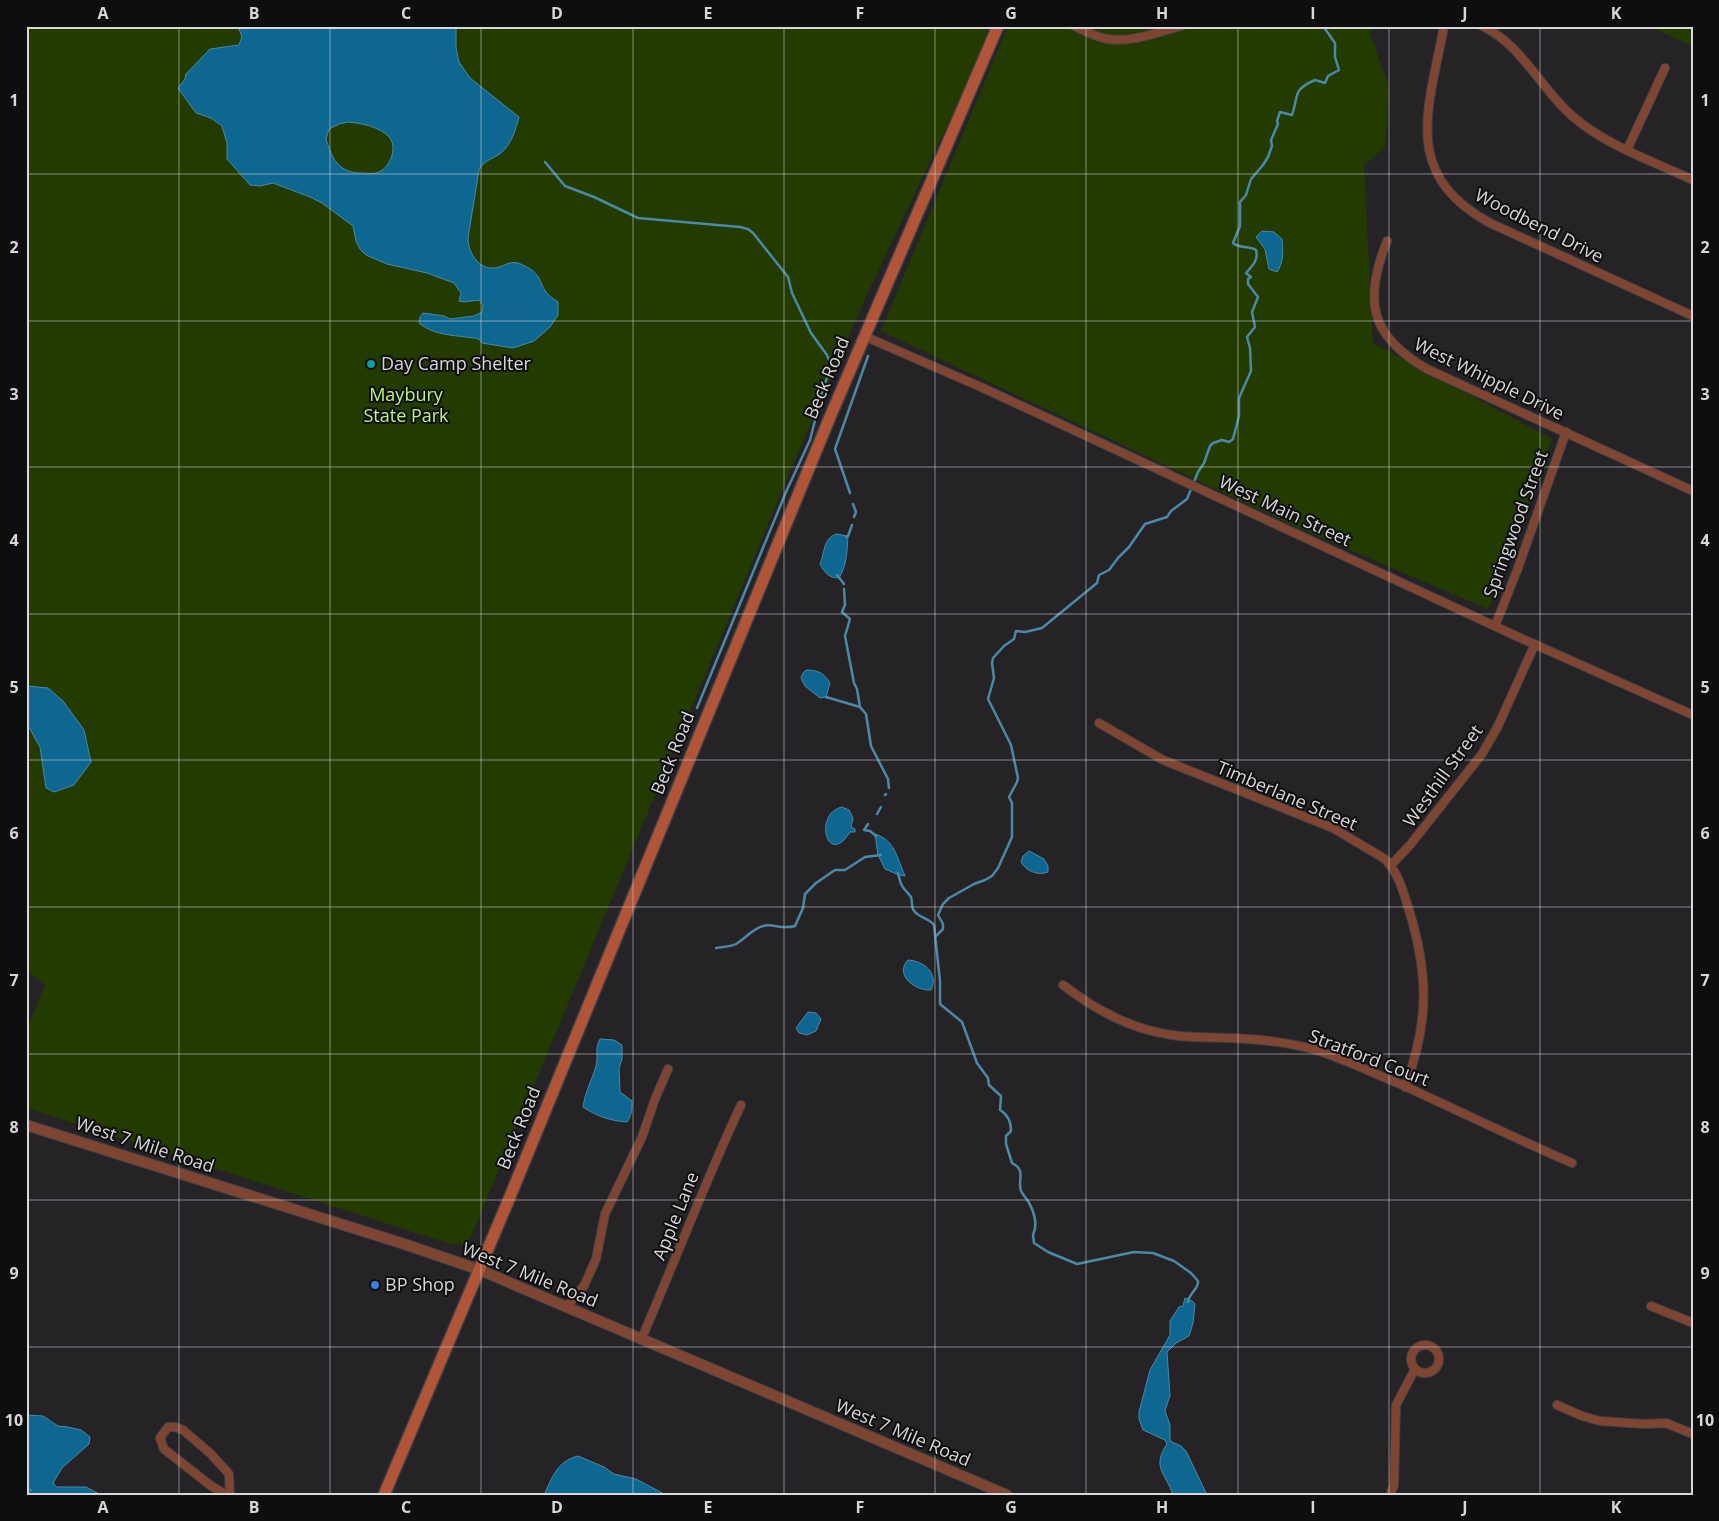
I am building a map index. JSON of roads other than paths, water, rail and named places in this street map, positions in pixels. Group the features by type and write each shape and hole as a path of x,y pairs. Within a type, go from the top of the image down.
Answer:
{"main road":[{"name":"Beck Road","path":"384,1495 480,1270 864,336 998,26"}],"street":[{"path":"1074,26 1095,36 1114,40 1135,38 1181,26"},
{"name":"Woodbend Drive","path":"1444,26 1428,117 1427,144 1432,162 1450,194 1464,207 1490,223 1693,316"},
{"path":"1482,26 1513,46 1553,96 1572,115 1595,133 1693,180"},
{"path":"1627,150 1664,68"},
{"name":"West Whipple Drive","path":"1387,242 1375,279 1375,308 1378,321 1384,333 1404,355 1427,369 1693,491"},
{"name":"West Main Street","path":"864,336 983,388 1495,626 1693,715"},
{"name":"Springwood Street","path":"1495,626 1518,568 1566,432"},
{"name":"Westhill Street","path":"1391,865 1410,845 1482,754 1498,726 1535,644"},
{"name":"Timberlane Street","path":"1099,723 1163,760 1189,772 1333,828 1385,859 1391,865 1399,879 1412,920 1424,981 1421,1032 1406,1087"},
{"name":"Stratford Court","path":"1063,985 1086,1003 1109,1016 1140,1028 1173,1035 1268,1040 1321,1052 1406,1087 1572,1163"},
{"path":"566,1308 584,1286 596,1259 605,1214 642,1137 668,1069"},
{"name":"Apple Lane","path":"641,1340 712,1168 741,1105"},
{"name":"West 7 Mile Road","path":"26,1124 480,1270 1007,1495"},
{"path":"1651,1306 1693,1322"},
{"path":"1390,1495 1394,1485 1396,1405 1416,1369"},
{"path":"1557,1404 1582,1416 1600,1421 1645,1424 1666,1423 1693,1434"},
{"path":"168,1426 183,1430 211,1454 229,1474 228,1495 210,1485 164,1449 160,1438 168,1426"}],"water":[{"path":"238,26 456,26 456,48 459,62 470,78 519,117 515,132 508,146 501,153 483,164 479,170 468,243 474,258 482,265 497,268 515,263 525,266 534,272 546,292 558,302 558,315 550,327 534,341 513,348 482,343 479,339 448,335 426,328 419,323 423,313 444,316 450,319 474,316 482,312 483,305 479,300 459,301 461,293 454,283 427,273 387,264 366,255 356,241 353,226 322,203 273,183 260,186 250,185 227,159 227,143 222,126 211,118 196,113 178,88 185,79 186,74 210,49 239,45 242,37","holes":["348,122 376,128 390,138 393,153 388,164 381,171 376,173 358,173 345,169 337,163 326,139 329,129"]},
{"path":"1262,231 1274,232 1282,239 1282,260 1277,272 1269,269 1265,249 1256,237"},
{"path":"836,534 848,536 845,563 839,578 828,574 820,564 829,539"},
{"path":"806,670 823,674 828,680 830,683 826,697 820,698 805,686 801,678"},
{"path":"27,686 48,688 63,701 84,730 91,762 74,785 54,792 46,788 40,747 26,722"},
{"path":"842,807 849,810 853,818 851,827 855,829 855,832 850,832 842,842 835,845 826,836 826,827 833,811"},
{"path":"875,834 891,845 905,876 885,869 878,855"},
{"path":"1029,851 1044,859 1048,866 1048,872 1036,873 1023,865 1021,862 1023,856"},
{"path":"908,960 924,965 929,969 933,978 931,990 919,988 908,981 903,971"},
{"path":"808,1012 816,1013 821,1019 816,1031 807,1035 799,1033 796,1028"},
{"path":"600,1039 614,1040 622,1045 622,1059 619,1068 620,1092 632,1101 631,1114 627,1122 604,1118 583,1107 596,1066 597,1047"},
{"path":"1185,1298 1195,1304 1193,1323 1189,1336 1176,1343 1167,1352 1170,1395 1165,1411 1170,1425 1170,1441 1181,1446 1186,1451 1207,1495 1173,1495 1160,1465 1162,1452 1167,1444 1165,1440 1143,1430 1139,1419 1139,1412 1150,1370 1170,1335 1170,1321 1179,1307 1183,1306"},
{"path":"26,1415 43,1416 58,1426 81,1430 90,1437 89,1444 62,1468 53,1483 57,1487 86,1487 101,1495 26,1495 26,1492 32,1490 26,1488"},
{"path":"578,1456 604,1467 614,1474 636,1479 666,1495 544,1495 560,1466 571,1458"}],"waterway":[{"path":"936,936 943,929 943,924 938,915 943,904 949,898 992,876 998,868 1012,837 1012,803 1009,797 1018,778 1011,745 988,699 994,678 993,658 1004,646 1014,639 1016,631 1025,632 1042,628 1097,583 1099,575 1109,570 1129,547 1145,524 1167,517 1171,511 1187,499 1210,446 1222,440 1229,442 1233,439 1239,416 1239,398 1251,371 1250,348 1247,337 1255,327 1252,312 1258,297 1248,284 1248,279 1251,277 1246,273 1256,260 1256,250 1233,243 1240,226 1240,202 1246,195 1251,179 1268,157 1280,112 1292,115 1299,90 1315,80 1325,83 1328,76 1339,70 1335,57 1335,43 1323,26"},
{"path":"545,162 565,186 594,197 638,218 748,229 788,277 792,293 811,333 827,355 832,367 824,385 810,440 786,492 697,708"},
{"path":"850,493 835,449 868,356"},
{"path":"853,504 856,512 854,517"},
{"path":"846,537 852,525"},
{"path":"837,575 844,584"},
{"path":"844,589 845,605 842,612 850,619 845,636 854,683 860,707 866,714 871,746 888,779 889,788"},
{"path":"826,697 860,707"},
{"path":"877,814 881,807"},
{"path":"868,824 864,830 870,831 876,836"},
{"path":"716,948 736,944 755,929 763,926 795,926 803,908 805,894 816,883 835,870 845,870 865,857 881,855"},
{"path":"898,873 901,885 911,897 913,910 934,925 940,981 940,1004 962,1022 977,1063 988,1078 989,1085 1001,1096 1000,1110 1007,1116 1011,1128 1011,1131 1006,1136 1006,1144 1012,1163 1017,1166 1020,1172 1021,1191 1028,1201 1035,1218 1034,1243 1048,1252 1077,1264 1134,1252 1153,1253 1174,1261 1191,1273 1198,1281 1188,1302"}],"place":[{"name":"Day Camp Shelter","path":"371,364"},
{"name":"BP Shop","path":"375,1285"}],"park label":[{"name":"Maybury State Park","path":"406,405"}]}
